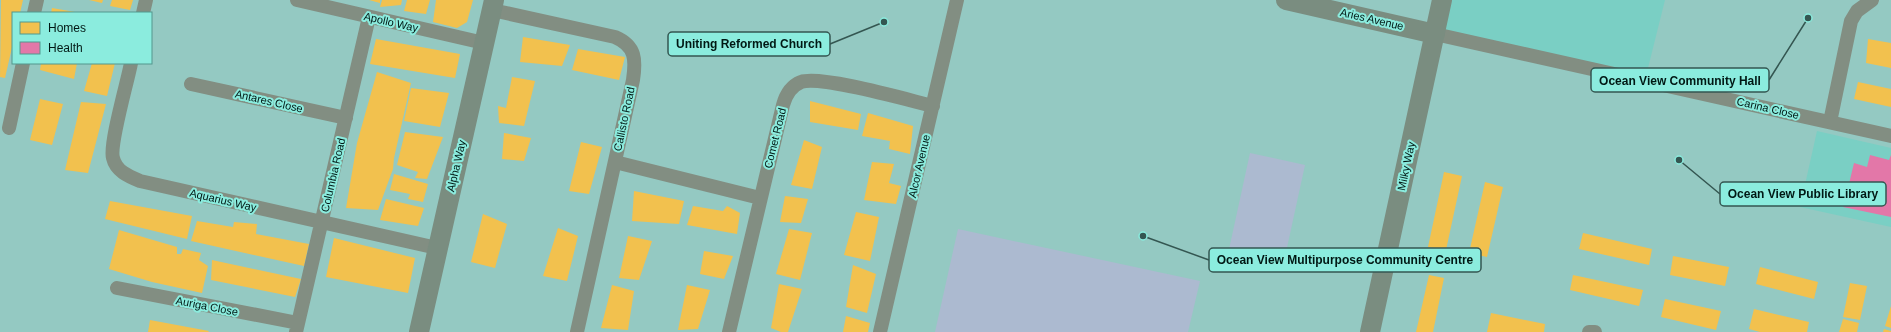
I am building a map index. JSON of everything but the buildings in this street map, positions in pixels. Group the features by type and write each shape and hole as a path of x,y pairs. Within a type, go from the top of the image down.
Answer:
{"street":[{"path":"34,12 37,0"},
{"path":"143,12 146,0"},
{"name":"Apollo Way","path":"297,0 484,43"},
{"name":"Alcor Avenue","path":"880,332 957,0"},
{"name":"Aries Avenue","path":"1286,0 1435,34"},
{"name":"Milky Way","path":"1370,332 1442,0"},
{"path":"1830,122 1851,21 1857,11 1872,0"},
{"name":"Alpha Way","path":"419,332 493,5"},
{"name":"Callisto Road","path":"493,5 615,38 623,41 629,46 633,54 634,71 576,332"},
{"name":"Columbia Road","path":"297,328 323,222 369,17"},
{"name":"Carina Close","path":"1435,34 1891,136"},
{"path":"9,128 23,64"},
{"name":"Aquarius Way","path":"131,64 112,149 112,157 120,170 128,176 140,181 437,248"},
{"name":"Comet Road","path":"729,332 785,96 795,84 803,81 832,83 933,106"},
{"name":"Antares Close","path":"191,84 346,118"},
{"path":"615,162 760,198"},
{"name":"Auriga Close","path":"117,288 297,328"},
{"path":"1589,332 1595,332"}],"shaded area":[{"path":"1442,0 1665,0 1645,80 1435,34"},
{"path":"1817,131 1891,148 1891,227 1800,207"},
{"path":"1250,153 1305,165 1283,266 1228,254"},
{"path":"958,229 1200,281 1188,332 935,332"}],"place":[{"name":"Ocean View Community Hall","path":"1808,18"},
{"name":"Uniting Reformed Church","path":"884,22"},
{"name":"Ocean View Public Library","path":"1679,160"},
{"name":"Ocean View Multipurpose Community Centre","path":"1143,236"}]}
